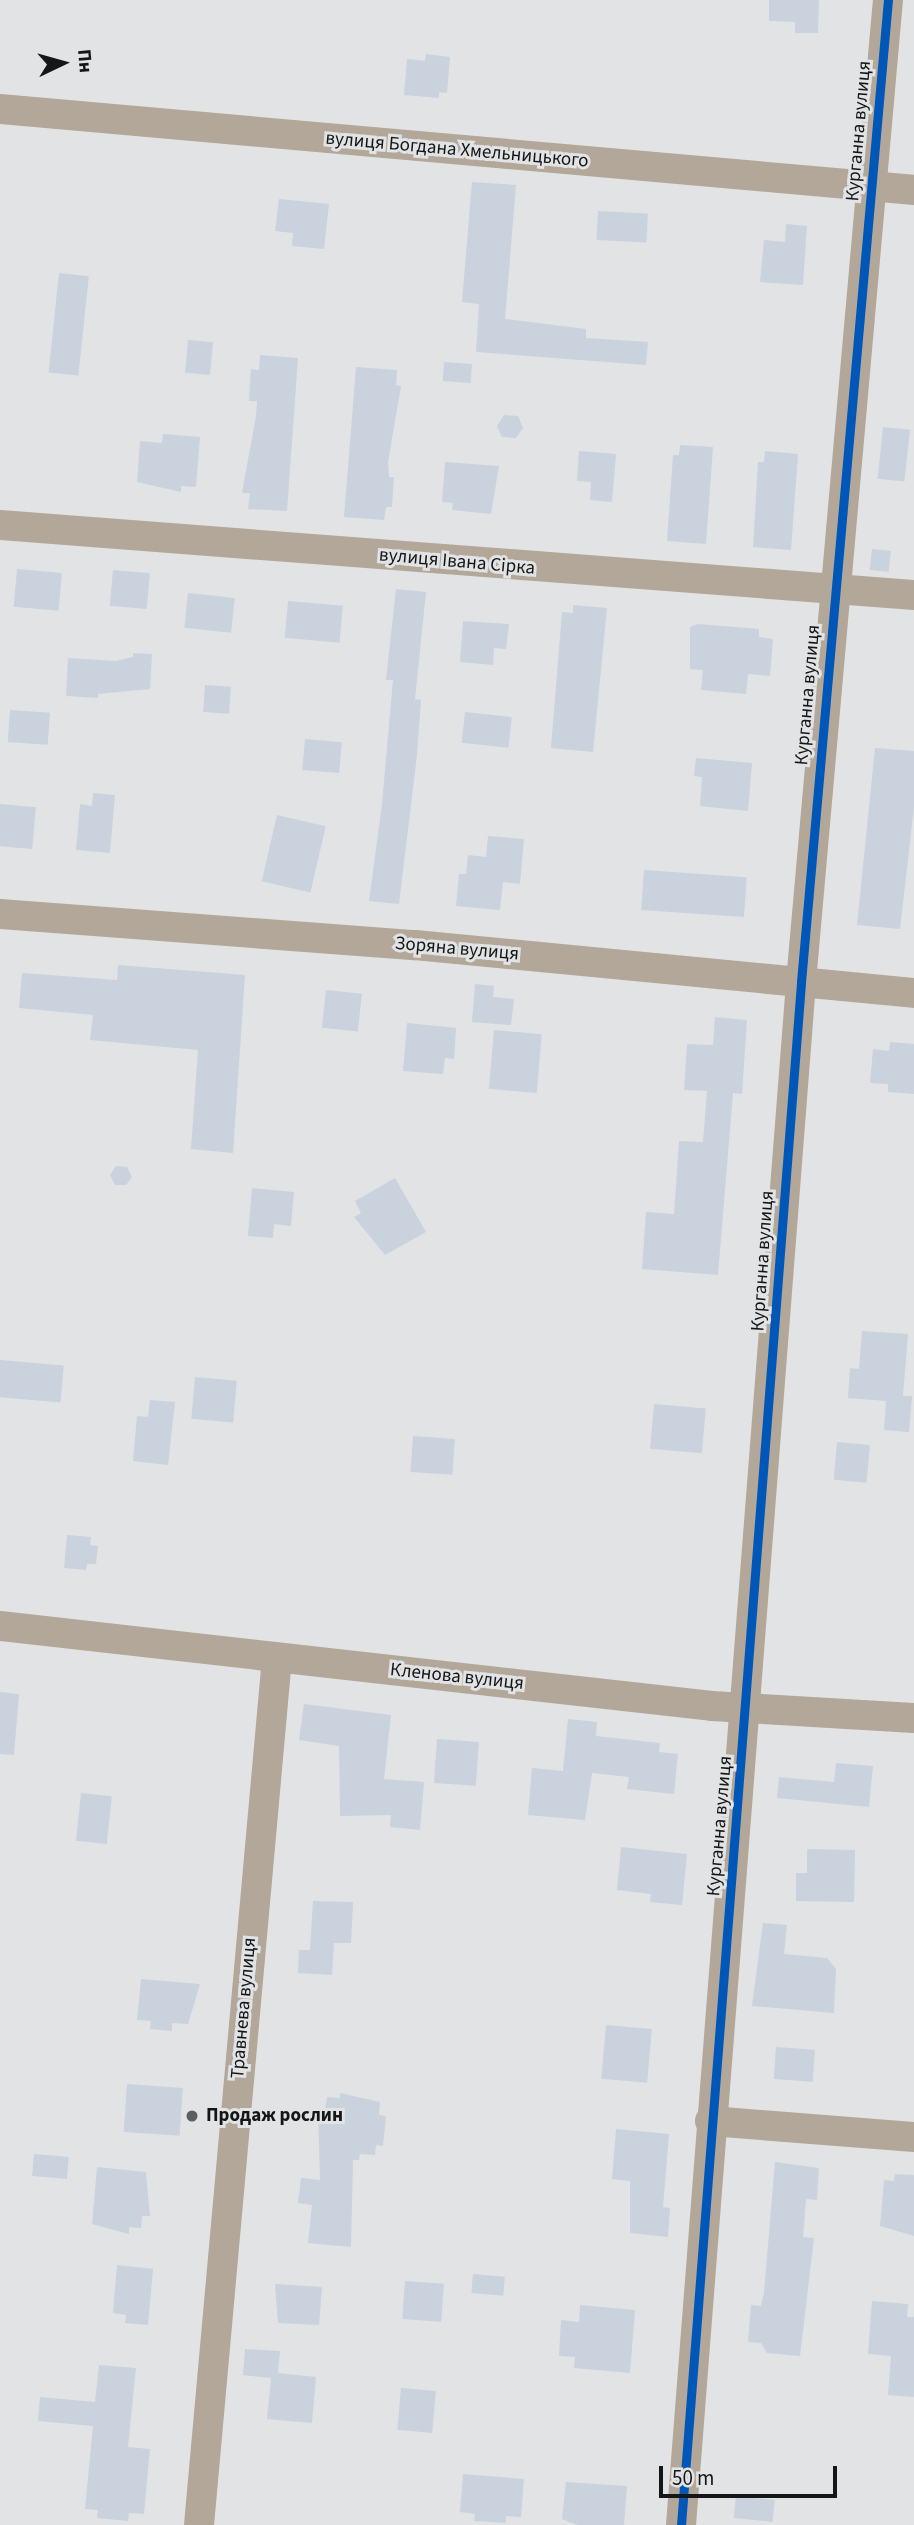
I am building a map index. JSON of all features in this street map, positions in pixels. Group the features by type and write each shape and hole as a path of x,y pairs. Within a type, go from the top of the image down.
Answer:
{"street":[{"name":"Курганна вулиця","path":"681,2525 710,2121 748,1705 801,982 888,0"},
{"name":"вулиця Богдана Хмельницького","path":"0,109 914,190"},
{"name":"вулиця Івана Сірка","path":"0,525 914,595"},
{"name":"Зоряна вулиця","path":"0,914 415,945 914,993"},
{"name":"Кленова вулиця","path":"0,1626 277,1658 748,1705 914,1718"},
{"name":"Травнева вулиця","path":"199,2525 277,1658"},
{"path":"710,2121 914,2137"}],"building":[{"path":"769,0 819,0 818,33 795,33 795,22 769,21"},
{"path":"426,54 450,57 447,93 439,92 439,98 404,95 407,59 425,61"},
{"path":"472,182 516,185 505,319 586,329 586,338 648,342 646,365 476,352 479,304 462,302"},
{"path":"279,199 329,204 324,249 292,246 293,233 275,231"},
{"path":"598,211 648,214 646,243 596,240"},
{"path":"786,224 807,226 803,285 760,282 764,240 785,242"},
{"path":"59,273 89,276 78,376 49,372"},
{"path":"188,340 213,342 210,375 185,373"},
{"path":"260,355 298,358 287,511 248,509 250,493 242,493 256,416 257,401 249,401 251,369 259,370"},
{"path":"444,362 472,364 471,383 443,381"},
{"path":"356,367 397,370 396,385 401,386 388,462 389,477 394,477 392,507 386,507 384,520 344,517"},
{"path":"504,415 518,416 523,428 516,438 502,437 497,426"},
{"path":"883,427 910,430 904,482 878,479"},
{"path":"163,434 200,437 196,487 181,486 181,492 137,482 140,441 162,443"},
{"path":"680,445 713,447 706,544 667,541 673,455 679,455"},
{"path":"579,451 616,454 612,502 590,500 591,482 577,481"},
{"path":"765,451 798,454 791,550 753,547 758,462 764,462"},
{"path":"445,462 499,466 491,514 452,510 453,503 442,502"},
{"path":"872,549 891,551 889,572 870,570"},
{"path":"17,569 62,573 59,611 14,607"},
{"path":"113,570 150,573 147,609 110,606"},
{"path":"396,589 426,592 415,699 421,700 417,755 399,904 369,901 382,804 393,680 386,680"},
{"path":"188,593 235,598 231,633 184,628"},
{"path":"288,601 343,606 340,643 285,638"},
{"path":"573,605 607,608 593,752 551,748 562,612 573,613"},
{"path":"463,621 509,624 506,649 494,648 493,665 460,662"},
{"path":"698,624 759,629 759,637 773,639 770,676 748,674 746,694 701,690 703,670 690,669 690,627"},
{"path":"133,653 152,654 150,689 98,694 98,698 66,696 68,658 116,661 133,657"},
{"path":"205,685 231,687 229,714 203,712"},
{"path":"10,710 50,713 48,745 8,742"},
{"path":"465,712 512,717 509,748 462,743"},
{"path":"305,739 342,742 339,773 302,770"},
{"path":"875,748 914,751 914,807 900,929 857,925"},
{"path":"696,758 752,763 748,811 700,806 702,777 694,776"},
{"path":"93,793 115,795 110,853 76,850 80,804 92,806"},
{"path":"0,804 36,807 32,849 0,846"},
{"path":"277,815 326,826 310,893 262,881"},
{"path":"488,836 524,839 520,884 503,882 500,910 456,906 459,874 466,874 468,855 486,857"},
{"path":"644,870 747,877 744,917 641,910"},
{"path":"118,965 245,975 233,1153 191,1149 198,1050 90,1040 93,1015 19,1008 22,973 117,980"},
{"path":"475,984 494,986 493,997 514,999 511,1025 472,1022"},
{"path":"326,990 362,994 358,1032 322,1028"},
{"path":"715,1017 747,1020 742,1094 733,1093 718,1275 642,1269 646,1212 674,1214 679,1141 703,1142 707,1091 684,1090 687,1044 713,1045"},
{"path":"407,1023 456,1028 454,1059 445,1058 443,1074 403,1071"},
{"path":"494,1030 542,1034 537,1093 489,1089"},
{"path":"890,1042 914,1044 914,1094 888,1092 888,1084 870,1083 873,1049 889,1051"},
{"path":"116,1166 127,1167 132,1177 126,1185 115,1185 110,1175"},
{"path":"395,1178 426,1232 385,1255 354,1217 361,1213 355,1201"},
{"path":"252,1188 294,1192 291,1226 274,1224 273,1238 248,1236"},
{"path":"862,1331 908,1334 903,1396 912,1396 909,1432 884,1430 886,1401 848,1398 850,1368 859,1369"},
{"path":"0,1360 64,1366 61,1402 0,1397"},
{"path":"195,1377 237,1381 233,1423 191,1419"},
{"path":"150,1400 175,1402 168,1465 133,1461 137,1416 148,1417"},
{"path":"654,1404 706,1409 702,1453 650,1449"},
{"path":"413,1436 455,1439 452,1475 410,1472"},
{"path":"837,1442 870,1445 867,1483 834,1480"},
{"path":"67,1535 91,1537 90,1545 98,1546 96,1564 87,1564 86,1570 64,1568"},
{"path":"0,1692 19,1694 14,1755 0,1754"},
{"path":"304,1704 391,1715 384,1779 424,1782 420,1830 390,1827 391,1815 340,1816 339,1746 299,1740"},
{"path":"568,1719 597,1722 596,1736 660,1743 659,1752 678,1754 674,1794 627,1789 629,1777 592,1773 585,1820 528,1815 532,1768 563,1771"},
{"path":"437,1739 479,1742 476,1786 434,1783"},
{"path":"836,1763 873,1766 869,1807 777,1798 779,1777 834,1782"},
{"path":"81,1793 112,1796 107,1844 76,1841"},
{"path":"621,1847 687,1854 682,1905 650,1902 651,1894 617,1890"},
{"path":"807,1849 855,1850 854,1902 796,1901 796,1873 807,1873"},
{"path":"313,1901 353,1902 351,1943 334,1943 332,1975 298,1973 299,1950 310,1950"},
{"path":"763,1923 787,1925 784,1954 827,1958 836,1969 834,2013 752,2006"},
{"path":"141,1979 200,1984 188,2024 172,2023 172,2031 150,2029 151,2021 137,2020"},
{"path":"606,2025 652,2029 647,2083 601,2079"},
{"path":"776,2047 815,2050 813,2082 774,2079"},
{"path":"127,2084 183,2088 180,2136 124,2132"},
{"path":"340,2093 380,2102 379,2115 386,2116 383,2146 376,2145 375,2155 360,2154 359,2160 353,2160 351,2247 308,2243 312,2205 298,2203 301,2178 320,2180 318,2109 325,2110 327,2097 340,2098"},
{"path":"616,2129 669,2134 663,2207 670,2208 668,2237 630,2233 630,2181 612,2179"},
{"path":"34,2154 69,2157 67,2179 32,2176"},
{"path":"775,2162 819,2168 817,2200 806,2199 803,2237 814,2238 800,2356 767,2353 761,2343 748,2342 751,2305 761,2306 764,2293"},
{"path":"97,2167 146,2172 150,2216 142,2216 141,2228 129,2227 129,2234 92,2224"},
{"path":"895,2174 914,2175 914,2236 880,2226 884,2180 894,2181"},
{"path":"117,2265 153,2269 148,2325 125,2323 126,2315 113,2313"},
{"path":"473,2274 505,2277 503,2296 471,2293"},
{"path":"405,2281 444,2284 441,2322 402,2319"},
{"path":"275,2284 322,2287 319,2325 278,2323"},
{"path":"872,2301 908,2304 907,2317 914,2317 914,2397 888,2395 891,2356 868,2354"},
{"path":"580,2305 635,2310 630,2373 574,2368 575,2357 559,2356 561,2320 579,2322"},
{"path":"245,2349 280,2351 278,2373 316,2377 312,2423 267,2419 271,2378 243,2375"},
{"path":"99,2365 136,2368 128,2447 150,2449 144,2514 129,2513 128,2521 97,2518 98,2510 85,2509 93,2426 38,2421 40,2397 95,2402"},
{"path":"401,2388 436,2391 432,2433 397,2430"},
{"path":"463,2474 524,2479 521,2517 506,2516 506,2523 474,2521 475,2514 460,2512"},
{"path":"566,2482 627,2486 624,2525 577,2525 562,2519"},
{"path":"736,2496 775,2500 772,2522 734,2518"}],"cycle path":[{"path":"681,2525 801,982 888,0"}],"place":[{"name":"Продаж рослин","path":"192,2116"}]}
